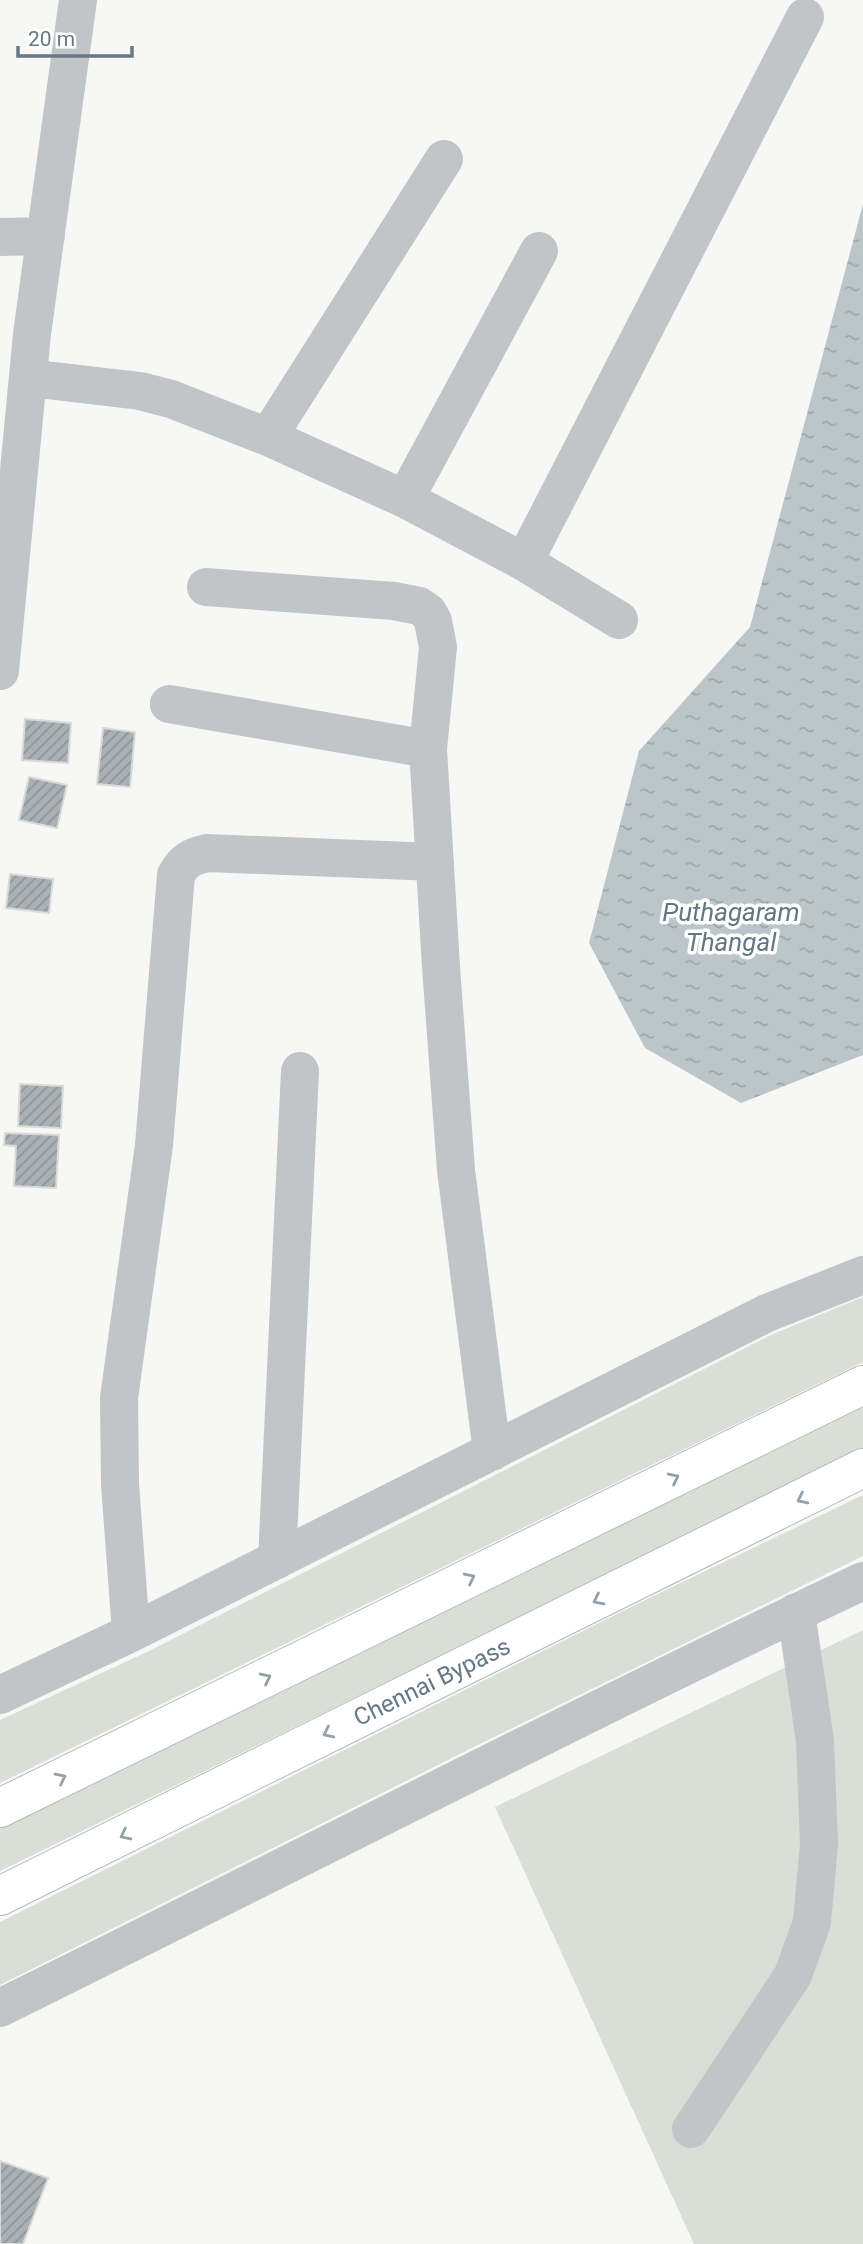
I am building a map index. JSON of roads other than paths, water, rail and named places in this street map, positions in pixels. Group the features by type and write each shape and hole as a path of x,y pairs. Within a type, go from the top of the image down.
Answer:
{"highway":[{"path":"0,1808 863,1385"},
{"name":"Chennai Bypass","path":"0,1896 863,1468"}],"street":[{"path":"0,671 29,377 79,0"},
{"path":"524,562 806,17"},
{"path":"268,438 444,159"},
{"path":"0,237 46,236"},
{"path":"405,499 539,251"},
{"path":"29,377 140,391 171,399 268,438 405,499 524,562 619,620"},
{"path":"206,587 394,601 419,606 428,612 433,621 438,647 428,749 456,1170 492,1452"},
{"path":"169,704 428,749"},
{"path":"131,1633 120,1484 119,1398 154,1145 176,875 182,863 207,853 435,862"},
{"path":"277,1560 300,1072"},
{"path":"0,1695 131,1633 767,1313 863,1275"},
{"path":"0,2008 863,1581"},
{"path":"691,2129 793,1975 812,1922 819,1843 815,1741 796,1612"}],"water":[{"name":"Puthagaram Thangal","path":"863,204 863,1055 741,1103 645,1048 589,943 639,751 750,627"}]}
